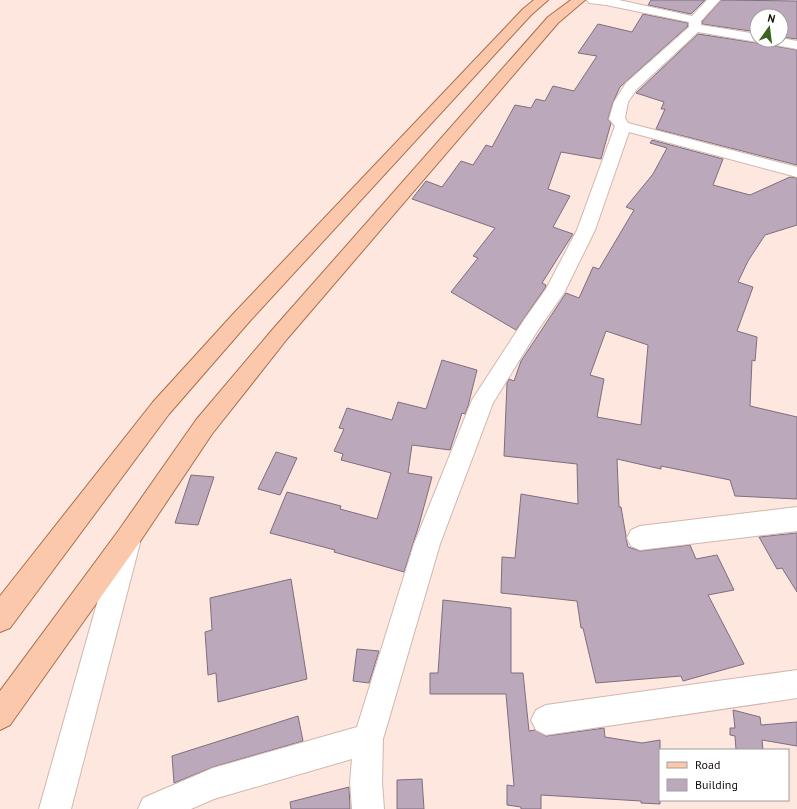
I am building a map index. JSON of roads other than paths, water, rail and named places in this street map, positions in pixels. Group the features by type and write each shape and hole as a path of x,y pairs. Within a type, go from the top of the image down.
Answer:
{"main road":[{"path":"0,618 161,408 247,312 527,12 542,0"},
{"path":"0,715 128,538 204,427 280,334 553,20 579,0"}],"street":[{"path":"593,0 606,1 749,36"},
{"path":"714,0 695,24 631,86 621,102 617,119 623,126 797,172"},
{"path":"368,809 366,782 368,739 427,544 483,400 531,325 554,293 586,230 623,126"},
{"path":"640,538 797,519"},
{"path":"55,809 128,538"},
{"path":"546,720 797,684"},
{"path":"154,809 213,784 368,739"}]}
